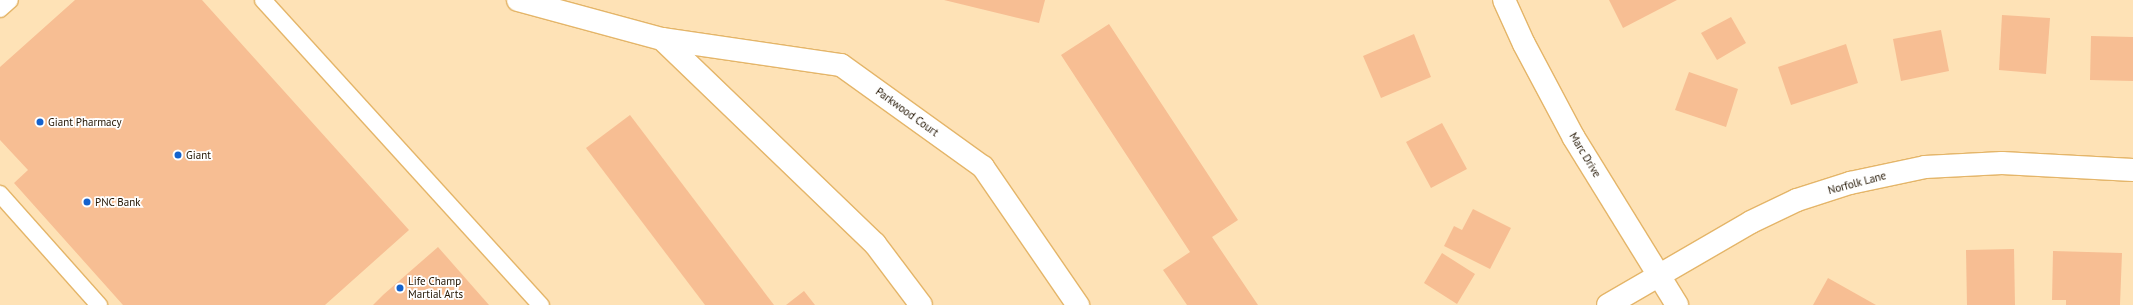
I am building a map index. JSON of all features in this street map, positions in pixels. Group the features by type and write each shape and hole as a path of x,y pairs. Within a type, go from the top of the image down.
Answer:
{"street":[{"name":"Parkwood Court","path":"518,0 662,39 841,65 983,167 1078,305"},
{"name":"Marc Drive","path":"1504,0 1524,44 1574,138 1677,305"},
{"name":"Parkwood Court","path":"662,39 875,244 921,305"},
{"name":"Norfolk Lane","path":"1608,305 1751,222 1797,200 1850,182 1925,167 2002,163 2133,170"}],"lane":[{"path":"0,9 10,0"},
{"path":"263,0 541,305"},
{"path":"0,194 99,305"}],"building":[{"name":"Giant","path":"75,0 202,0 409,230 325,305 123,305 14,183 28,170 0,140 0,67"},
{"path":"944,0 1045,0 1039,23"},
{"path":"1609,0 1677,0 1623,28"},
{"path":"2002,15 2050,18 2046,74 1999,70"},
{"path":"1731,17 1746,43 1717,60 1701,33"},
{"path":"1109,24 1238,220 1212,237 1258,305 1187,305 1163,270 1190,252 1061,55"},
{"path":"1941,30 1949,71 1901,81 1893,39"},
{"path":"1414,34 1431,77 1381,98 1363,56"},
{"path":"2091,36 2133,37 2133,81 2090,80"},
{"path":"1846,44 1858,83 1791,105 1778,67"},
{"path":"1689,72 1738,89 1726,127 1675,110"},
{"path":"630,115 774,305 705,305 586,148"},
{"path":"1442,123 1467,169 1431,188 1406,142"},
{"path":"1473,209 1511,228 1490,269 1444,246 1454,226 1462,230"},
{"path":"438,247 489,305 373,305 383,295"},
{"path":"2014,249 2015,305 1967,305 1966,250"},
{"path":"2053,251 2122,253 2120,305 2066,305 2066,300 2052,300"},
{"path":"1442,253 1475,274 1457,304 1424,283"},
{"path":"1828,278 1876,305 1813,305"},
{"path":"804,291 815,305 786,305"}],"place":[{"name":"Giant Pharmacy","path":"40,122"},
{"name":"Giant","path":"178,155"},
{"name":"PNC Bank","path":"87,202"},
{"name":"Life Champ Martial Arts","path":"400,288"}]}
